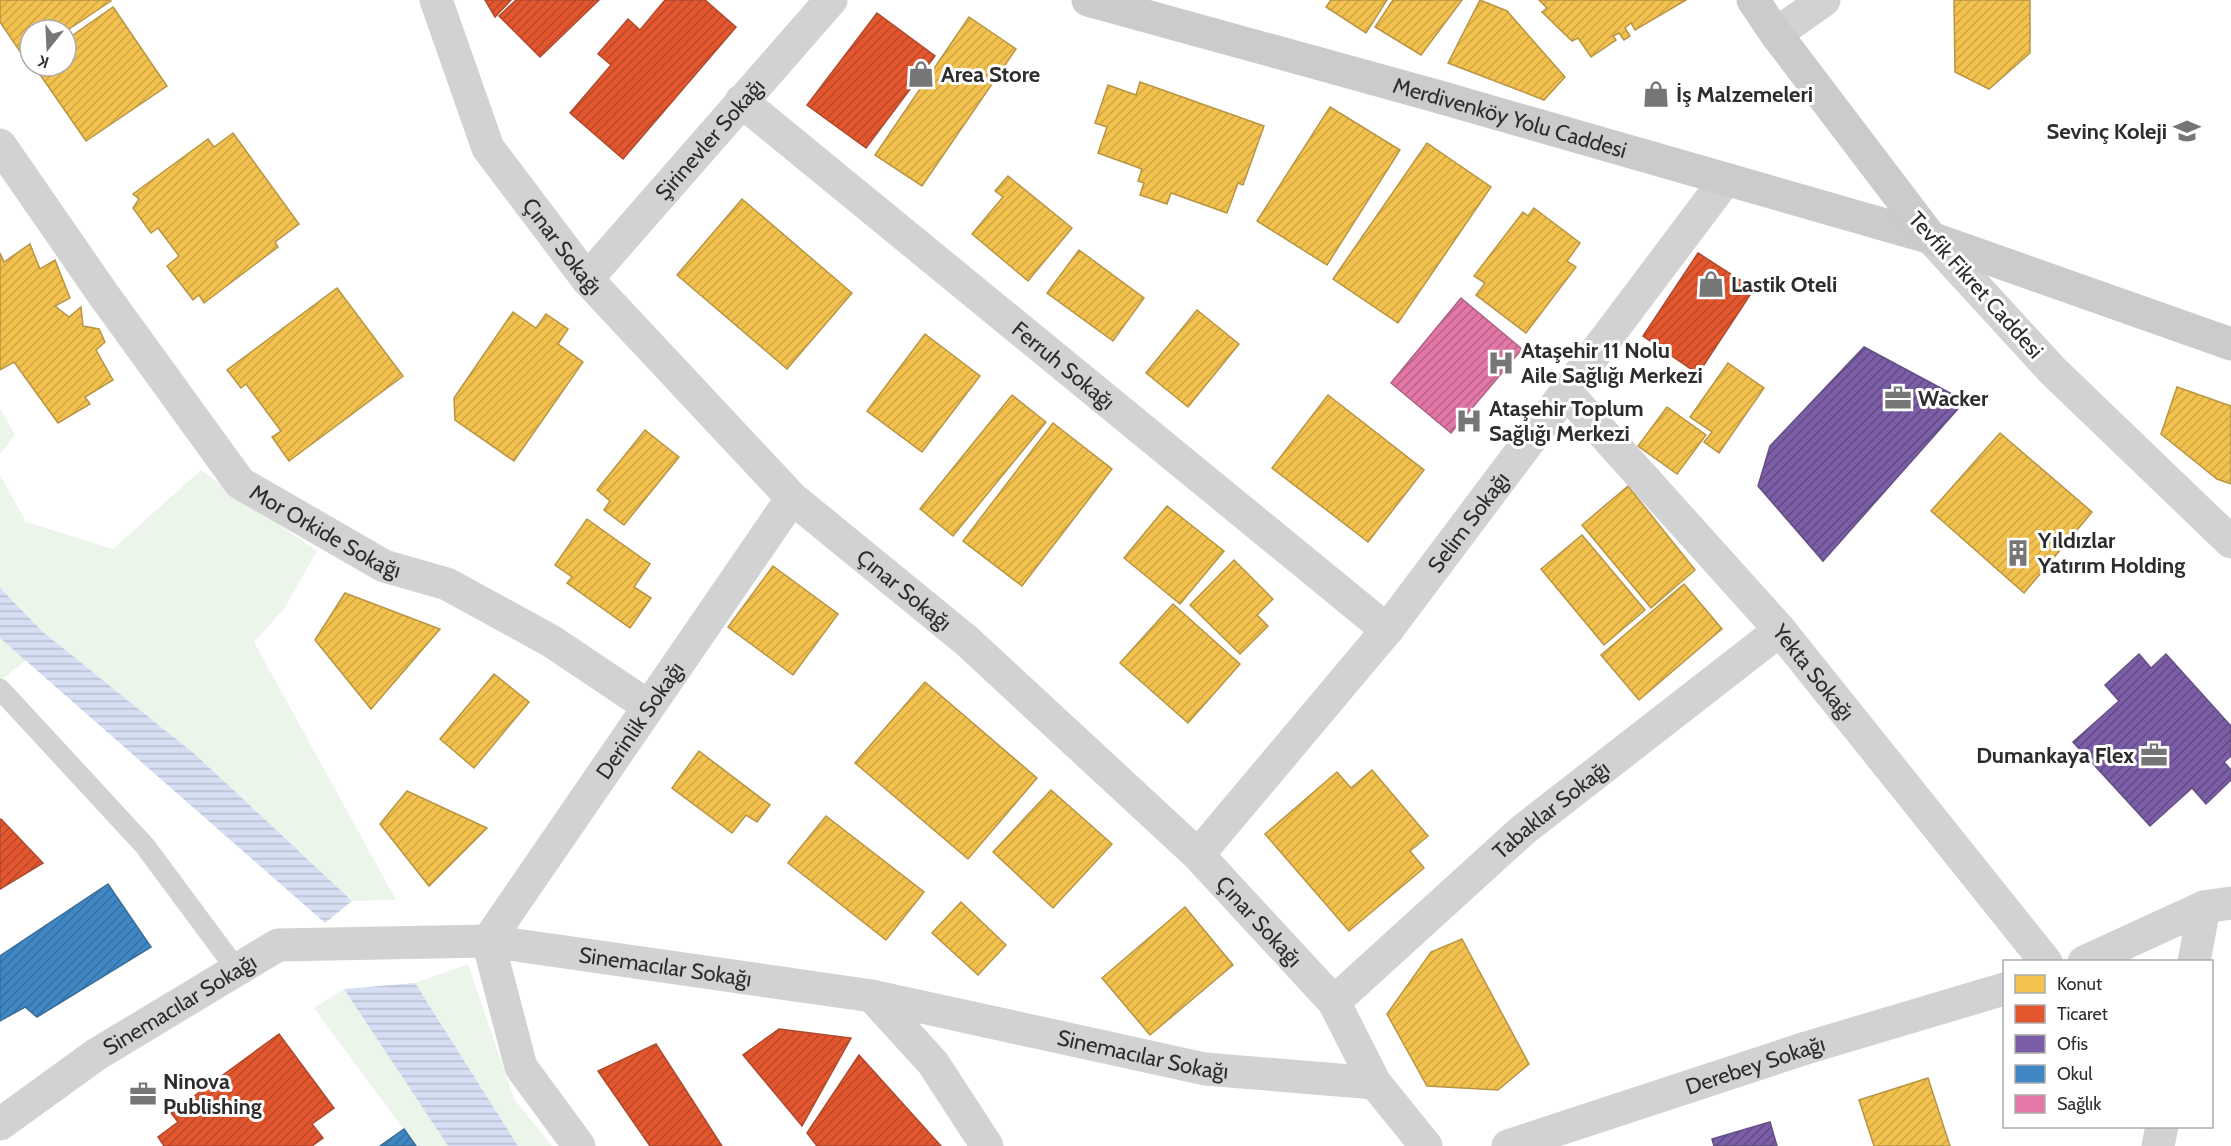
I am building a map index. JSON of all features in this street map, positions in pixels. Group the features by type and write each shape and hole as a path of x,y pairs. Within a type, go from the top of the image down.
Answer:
{"main road":[{"name":"Merdivenköy Yolu Caddesi","path":"1088,0 1931,238 2231,344"},
{"name":"Tevfik Fikret Caddesi","path":"1753,0 1776,34 1931,238"}],"street":[{"name":"Çınar Sokağı","path":"436,0 488,148 587,279 792,498 967,641 1198,855 1334,1002 1375,1083 1426,1146"},
{"name":"Şirinevler Sokağı","path":"587,279 831,0"},
{"path":"1776,34 1824,0"},
{"name":"Ferruh Sokağı","path":"741,101 1387,630"},
{"name":"Mor Orkide Sokağı","path":"0,146 103,294 240,483 384,566 447,584 551,641 648,706"},
{"name":"Selim Sokağı","path":"1198,855 1387,630 1726,179"},
{"name":"Tevfik Fikret Caddesi","path":"1931,238 2053,371 2231,542"},
{"name":"Yekta Sokağı","path":"1566,392 1779,630 2044,960"},
{"name":"Derinlik Sokağı","path":"488,941 792,498"},
{"name":"Tabaklar Sokağı","path":"1334,1002 1523,830 1779,630"},
{"path":"2089,960 2218,905"},
{"path":"2195,960 2218,905"},
{"path":"488,941 521,1067 579,1146"},
{"name":"Sinemacılar Sokağı","path":"0,1125 97,1054 278,945 488,941 872,996 1205,1069 1375,1083"},
{"name":"Derebey Sokağı","path":"1508,1146 1806,1048 2003,989"},
{"path":"872,996 933,1064 987,1146"},
{"path":"2158,1146 2162,1128"}],"lane":[{"path":"0,689 145,846 237,970"}],"shaded area":[{"path":"0,409 15,435 0,454"},
{"path":"201,470 317,551 284,609 254,642 396,900 352,901 197,756 43,632 0,588 0,475 26,522 113,549"},
{"path":"0,638 26,660 0,681"},
{"path":"468,964 514,1099 552,1146 518,1146 415,983"},
{"path":"344,989 448,1146 416,1146 314,1008"}],"water":[{"path":"0,588 43,632 197,756 352,901 325,923 0,638"},
{"path":"415,983 518,1146 448,1146 344,989"}],"building: Konut":[{"path":"0,0 111,1 78,23 78,18 18,18 18,49 0,22"},
{"path":"1331,0 1387,0 1366,33 1326,7"},
{"path":"1393,0 1462,0 1421,55 1375,27"},
{"path":"1480,0 1507,11 1565,77 1544,100 1448,63"},
{"path":"1539,0 1686,0 1635,30 1631,23 1625,28 1630,36 1624,40 1619,33 1613,36 1616,40 1591,57 1578,38 1572,41 1542,12 1547,8"},
{"path":"1954,0 2030,0 2030,53 1989,89 1955,72"},
{"path":"113,7 167,86 86,141 42,78 78,78 78,32"},
{"path":"969,17 1016,49 922,186 875,155"},
{"path":"1140,82 1264,126 1243,185 1238,183 1227,213 1171,193 1167,204 1140,195 1144,183 1138,181 1142,169 1098,153 1107,127 1095,123 1108,85 1136,95"},
{"path":"1330,107 1400,150 1327,265 1257,221"},
{"path":"233,133 299,224 275,242 278,247 204,303 199,295 193,300 167,266 179,256 158,228 151,233 133,208 139,199 133,194 208,139 214,147"},
{"path":"1427,143 1491,187 1398,323 1333,279"},
{"path":"1008,176 1072,228 1028,281 972,234 1003,197 995,191"},
{"path":"742,199 852,293 787,369 677,275"},
{"path":"1534,208 1580,243 1567,261 1576,267 1526,333 1476,295 1485,283 1474,276 1523,212 1528,216"},
{"path":"30,244 40,269 55,260 70,298 55,306 69,317 81,307 83,326 99,329 105,342 96,350 113,380 85,397 90,404 58,423 14,362 0,370 0,253 4,262"},
{"path":"1079,250 1144,298 1113,341 1047,293"},
{"path":"337,288 403,376 289,461 272,437 281,431 246,384 241,388 227,370"},
{"path":"1197,310 1239,344 1188,407 1146,373"},
{"path":"513,312 536,328 546,314 568,329 558,344 583,362 514,461 455,420 454,398"},
{"path":"925,334 980,376 922,452 867,411"},
{"path":"1728,363 1764,388 1719,453 1704,442 1712,432 1690,417"},
{"path":"2177,387 2231,406 2231,484 2217,479 2161,434"},
{"path":"1012,395 1046,422 953,536 920,509"},
{"path":"1328,395 1424,470 1368,542 1272,468"},
{"path":"1667,407 1706,435 1677,474 1638,446"},
{"path":"1053,423 1112,469 1022,586 963,541"},
{"path":"645,430 679,457 624,525 604,510 610,501 597,490"},
{"name":"Yıldızlar Yatırım Holding","path":"2000,433 2092,512 2024,593 1931,511"},
{"path":"1628,486 1695,570 1651,608 1582,525"},
{"path":"1167,506 1224,551 1180,604 1124,558"},
{"path":"587,519 650,564 634,587 651,598 630,628 567,583 572,577 555,565"},
{"path":"1582,535 1645,610 1604,645 1541,569"},
{"path":"1234,560 1273,599 1257,615 1268,626 1240,654 1190,605"},
{"path":"773,566 838,614 793,675 728,627"},
{"path":"1684,584 1722,629 1639,700 1601,655"},
{"path":"345,593 440,629 371,709 315,640"},
{"path":"1173,604 1240,664 1188,723 1120,663"},
{"path":"494,674 529,702 474,768 440,739"},
{"path":"925,682 1037,778 968,859 855,763"},
{"path":"699,751 770,805 757,822 746,815 732,833 672,788"},
{"path":"1372,770 1428,836 1410,851 1424,868 1349,931 1265,834 1337,772 1351,788"},
{"path":"1051,790 1112,844 1053,908 993,852"},
{"path":"407,791 487,828 429,886 380,824"},
{"path":"826,816 924,892 886,940 788,863"},
{"path":"961,902 1006,945 978,975 932,933"},
{"path":"1185,907 1233,965 1150,1035 1102,978"},
{"path":"1462,939 1529,1064 1498,1090 1427,1086 1387,1014 1431,952"},
{"path":"1928,1078 1950,1146 1874,1146 1859,1100"}],"building: Ticaret":[{"path":"485,0 511,0 495,17"},
{"path":"516,0 599,0 540,57 499,16"},
{"path":"665,0 705,0 736,27 623,159 570,113 611,65 598,54 628,19 640,30"},
{"path":"877,13 935,56 866,148 807,105"},
{"path":"1698,253 1754,289 1698,374 1643,336"},
{"path":"0,820 43,863 0,889"},
{"path":"779,1029 851,1038 802,1126 743,1055"},
{"path":"279,1034 334,1108 312,1124 323,1138 312,1146 164,1146 158,1137 178,1122 171,1113"},
{"path":"656,1044 722,1146 650,1146 598,1071"},
{"path":"859,1055 941,1146 817,1146 807,1133"}],"building: Ofis":[{"path":"1864,347 1965,401 1823,561 1758,486 1770,446"},
{"path":"2139,654 2151,668 2166,654 2231,726 2231,756 2224,762 2231,770 2231,780 2206,804 2192,788 2150,826 2073,742 2119,701 2105,685"},
{"path":"1770,1122 1777,1146 1714,1146 1712,1139"}],"building: Okul":[{"path":"108,884 151,947 37,1017 25,1007 0,1021 0,956"},
{"path":"404,1129 416,1146 380,1146"}],"building: Sağlık":[{"path":"1461,298 1522,349 1451,433 1391,383"}],"place":[{"name":"Area Store","path":"921,74"},
{"name":"İş Malzemeleri","path":"1656,94"},
{"name":"Sevinç Koleji","path":"2187,131"},
{"name":"Lastik Oteli","path":"1711,284"},
{"name":"Ataşehir 11 Nolu Aile Sağlığı Merkezi","path":"1501,363"},
{"name":"Wacker","path":"1898,398"},
{"name":"Ataşehir Toplum Sağlığı Merkezi","path":"1469,421"},
{"name":"Yıldızlar Yatırım Holding","path":"2018,553"},
{"name":"Dumankaya Flex","path":"2154,755"},
{"name":"Ninova Publishing","path":"143,1094"}]}
